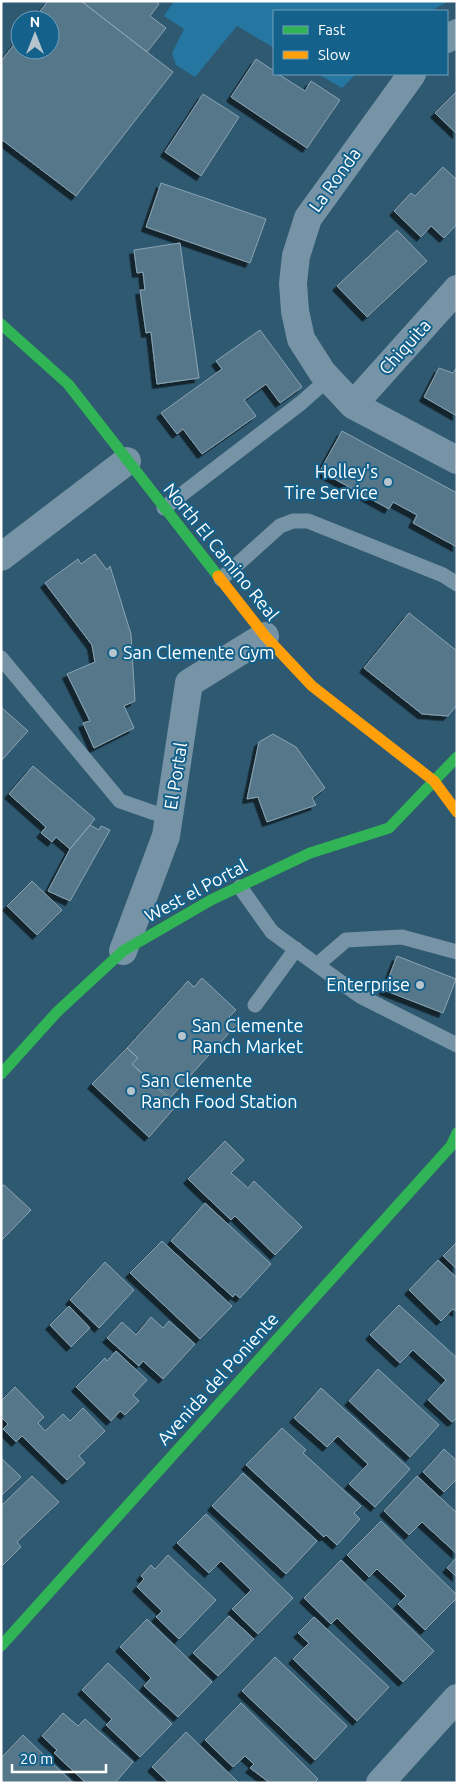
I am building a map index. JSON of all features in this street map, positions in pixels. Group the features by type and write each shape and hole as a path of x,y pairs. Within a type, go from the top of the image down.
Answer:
{"street":[{"name":"La Ronda","path":"411,75 308,218 296,256 293,283 295,311 301,339 328,379 353,405 457,460"},
{"name":"Chiquita","path":"353,405 457,289"},
{"name":"North El Camino Real","path":"1,324 68,384 126,461 265,636 312,686 434,781 457,812"},
{"path":"1,558 126,461"},
{"name":"El Portal","path":"123,951 166,836 189,683 265,636"},
{"name":"West el Portal","path":"1,1074 57,1012 123,951 240,887 310,854 389,828 457,757"},
{"name":"North El Camino Real","path":"434,781 457,788"},
{"name":"Avenida del Poniente","path":"1,1646 451,1146 457,1133"},
{"path":"380,1783 457,1698"}],"lane":[{"path":"164,508 301,403 328,379"},
{"path":"221,579 280,526 293,521 308,521 443,575 457,584"},
{"path":"1,658 120,801 169,818"},
{"path":"240,887 272,932 317,965 360,996 457,1045"},
{"path":"317,965 346,940 402,937 457,952"},
{"path":"255,1005 296,949"}],"shaded area":[{"path":"174,1 449,1 433,10 273,10 273,47 237,26 195,77 176,65 172,53 184,29 164,16"},
{"path":"320,75 355,75 342,88"}],"building":[{"path":"48,1 81,1 173,72 76,196 1,139 1,61 10,50 10,60 60,60 60,10 41,10"},
{"path":"81,1 156,1 159,4 150,16 166,28 147,52"},
{"path":"256,59 273,70 273,75 280,75 305,91 311,81 340,100 307,148 231,97"},
{"path":"457,91 457,134 435,113"},
{"path":"203,94 239,117 201,176 165,152"},
{"path":"443,167 457,180 457,224 444,238 431,226 421,237 394,211 411,193 415,196"},
{"path":"161,183 266,219 250,263 146,227"},
{"path":"397,230 427,261 367,317 337,286"},
{"path":"180,243 199,378 157,384 151,332 146,333 140,290 145,290 143,272 137,273 134,250"},
{"path":"260,330 302,387 280,403 266,384 244,400 256,416 202,454 183,429 177,434 161,413 222,369 216,361"},
{"path":"457,367 457,416 424,397 439,368 453,373"},
{"name":"Holley's Tire Service","path":"342,431 457,493 457,547 413,523 417,515 393,502 389,509 320,471"},
{"name":"San Clemente Gym","path":"95,554 107,570 110,566 131,634 135,701 124,706 134,728 94,748 83,723 90,721 67,674 95,662 92,645 45,583 78,559 81,564"},
{"path":"409,613 457,651 457,705 448,716 422,714 364,668"},
{"path":"1,707 28,731 1,761"},
{"path":"273,734 296,747 325,788 312,798 316,805 267,822 258,797 247,799 259,742"},
{"path":"33,766 95,819 70,849 56,837 52,842 41,833 46,827 9,794"},
{"path":"90,825 99,830 101,826 110,830 70,901 48,891 70,849"},
{"path":"32,881 62,910 37,935 7,906"},
{"name":"Enterprise","path":"397,956 456,979 443,1013 384,990"},
{"name":"San Clemente Ranch Market","path":"202,978 236,1010 229,1017 237,1024 170,1098 132,1064 138,1058 127,1048 188,981 194,987"},
{"name":"San Clemente Ranch Food Station","path":"127,1048 138,1058 132,1064 176,1106 149,1137 92,1084"},
{"path":"225,1141 244,1160 231,1173 248,1188 254,1181 302,1227 275,1255 235,1216 231,1220 188,1179"},
{"path":"4,1185 31,1210 1,1241 1,1186"},
{"path":"205,1203 271,1264 240,1298 235,1294 233,1297 171,1241"},
{"path":"162,1241 232,1306 200,1339 130,1273"},
{"path":"457,1242 457,1269 443,1256"},
{"path":"438,1260 457,1278 457,1312 453,1309 441,1321 409,1290"},
{"path":"105,1262 134,1290 99,1328 70,1300"},
{"path":"399,1305 457,1358 457,1418 452,1422 428,1400 446,1380 413,1350 400,1363 370,1335"},
{"path":"69,1306 90,1328 71,1347 50,1325"},
{"path":"151,1317 163,1328 169,1321 195,1344 163,1379 143,1361 139,1366 107,1338 122,1322 136,1335"},
{"path":"116,1351 147,1380 133,1395 139,1401 125,1415 120,1411 111,1421 76,1387 105,1358 107,1361"},
{"path":"378,1369 439,1425 410,1457 349,1401"},
{"path":"15,1387 44,1417 38,1423 45,1431 63,1414 70,1421 83,1408 105,1431 79,1456 85,1463 67,1480 22,1436 16,1442 3,1429 8,1424 1,1417 1,1401"},
{"path":"321,1388 410,1469 375,1507 349,1484 368,1464 338,1436 327,1447 294,1418"},
{"path":"282,1428 306,1450 303,1453 361,1506 354,1513 360,1519 337,1545 326,1535 324,1537 246,1465"},
{"path":"444,1449 457,1461 457,1479 444,1492 423,1472"},
{"path":"1,1458 21,1477 1,1496"},
{"path":"243,1473 317,1541 286,1574 212,1506"},
{"path":"32,1476 59,1502 17,1542 21,1547 1,1567 1,1506"},
{"path":"417,1476 457,1513 457,1554 422,1522 409,1535 384,1511"},
{"path":"206,1514 293,1598 258,1634 232,1609 251,1590 221,1561 209,1573 177,1543"},
{"path":"381,1521 457,1595 457,1598 425,1630 398,1604 406,1596 377,1569 369,1577 347,1555"},
{"path":"168,1555 216,1600 179,1639 156,1617 162,1611 137,1587 144,1579 141,1576 151,1565 155,1569"},
{"path":"457,1557 457,1577 447,1568"},
{"path":"341,1560 434,1651 403,1682 337,1618 331,1624 304,1598"},
{"path":"229,1616 254,1639 218,1676 193,1653"},
{"path":"314,1617 389,1687 357,1721 293,1659 309,1643 298,1633"},
{"path":"147,1619 212,1682 178,1717 144,1686 151,1678 120,1647"},
{"path":"275,1657 347,1726 315,1760 242,1691"},
{"path":"108,1663 172,1724 140,1757 106,1725 112,1719 82,1690"},
{"path":"241,1703 318,1779 314,1783 270,1783 250,1768 254,1764 245,1756 233,1767 205,1740"},
{"path":"63,1713 78,1726 85,1719 133,1762 115,1783 86,1783 54,1753 57,1750 42,1736"},
{"path":"186,1732 239,1783 169,1783 152,1767"},
{"path":"23,1735 73,1783 2,1783 1,1758"}],"traffic: fast":[{"path":"1,324 68,384 218,576"},
{"path":"1,1074 57,1012 123,951 211,900 310,853 389,828 457,757"},
{"path":"1,1646 451,1146 457,1133"}],"traffic: slow":[{"path":"218,576 265,636 312,686 434,781 457,812"}],"place":[{"name":"Holley's Tire Service","path":"388,482"},
{"name":"San Clemente Gym","path":"113,653"},
{"name":"Enterprise","path":"420,985"},
{"name":"San Clemente Ranch Market","path":"182,1036"},
{"name":"San Clemente Ranch Food Station","path":"131,1091"}]}
